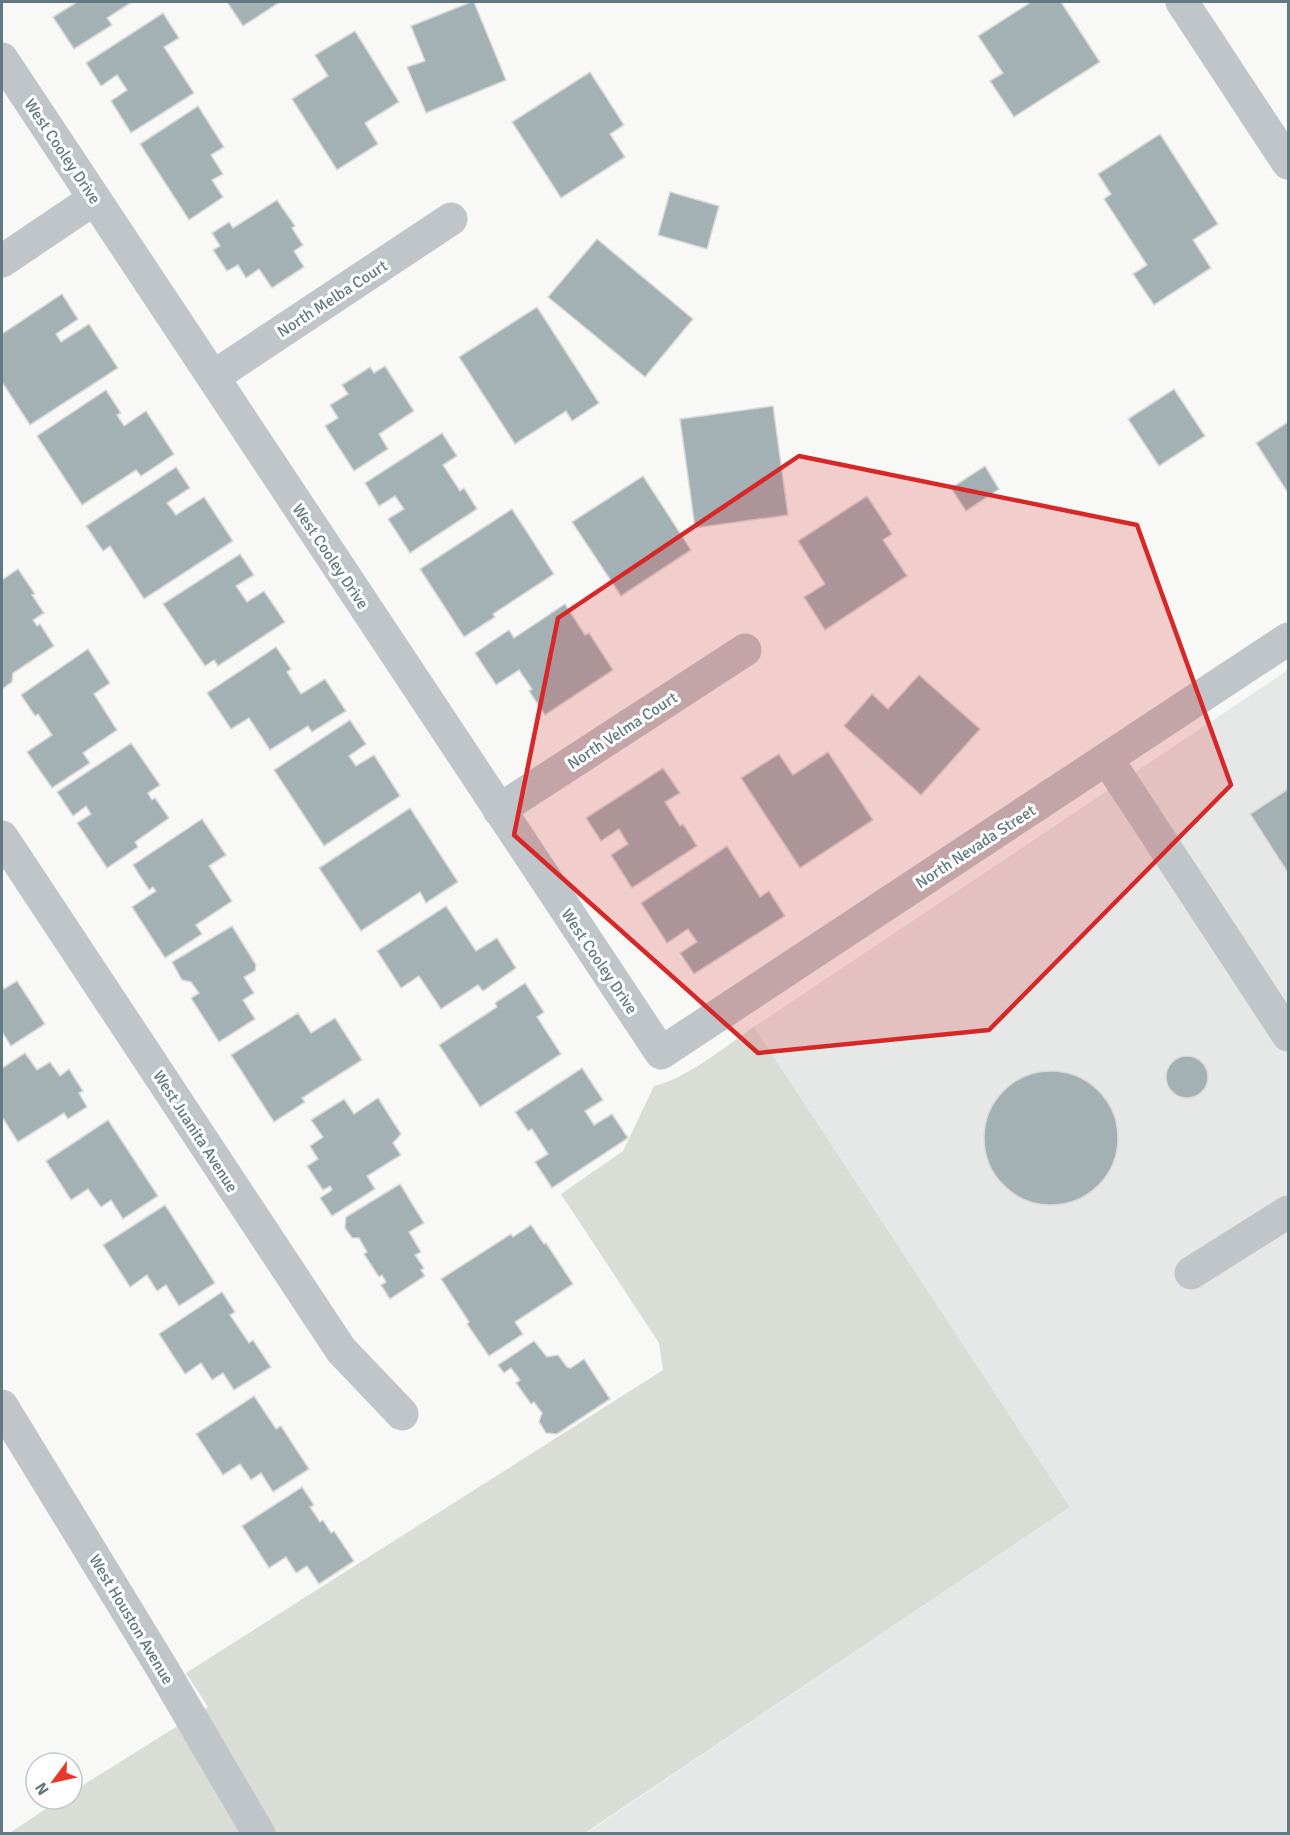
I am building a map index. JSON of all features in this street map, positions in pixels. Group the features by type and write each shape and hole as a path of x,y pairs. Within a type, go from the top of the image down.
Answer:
{"street":[{"path":"1182,2 1288,163"},
{"name":"West Cooley Drive","path":"2,59 661,1053"},
{"path":"2,261 94,199"},
{"name":"North Melba Court","path":"213,377 451,219"},
{"name":"North Nevada Street","path":"661,1053 1288,639"},
{"name":"North Velma Court","path":"499,810 746,651"},
{"path":"1107,759 1288,1035"},
{"name":"West Juanita Avenue","path":"2,837 13,878 341,1350 402,1414"},
{"path":"1191,1274 1288,1212"},
{"name":"West Houston Avenue","path":"2,1406 162,1668 259,1833"}],"highlighted area":[{"path":"799,456 1137,525 1231,785 989,1030 758,1053 514,835 558,618"}],"shaded area":[{"path":"1288,670 1288,1833 585,1834 1070,1507 754,1027"},
{"path":"754,1027 1070,1507 585,1833 8,1834 43,1811 84,1811 84,1784 208,1707 186,1673 663,1370 659,1343 561,1194 623,1151 654,1086 680,1076"}],"building":[{"path":"77,2 132,2 107,18 112,25 74,49 53,17"},
{"path":"227,2 280,2 243,26"},
{"path":"474,2 506,80 426,113 407,67 425,61 411,26"},
{"path":"1031,2 1061,2 1100,62 1014,117 990,81 1003,73 978,36"},
{"path":"163,13 179,38 164,47 194,93 131,133 111,101 127,90 117,75 101,86 86,63"},
{"path":"355,31 399,102 365,123 378,144 337,170 292,99 328,76 315,55"},
{"path":"590,72 624,125 610,134 625,157 561,198 512,122"},
{"path":"198,106 224,147 211,155 223,174 212,180 223,197 189,220 140,144"},
{"path":"1160,134 1218,224 1193,240 1211,268 1154,305 1133,274 1147,265 1104,199 1111,194 1098,174"},
{"path":"670,192 719,206 707,249 658,235"},
{"path":"277,200 295,226 292,228 303,245 294,251 304,267 272,288 259,269 246,278 238,265 227,271 213,250 220,246 212,233 229,222 233,228"},
{"path":"597,239 693,319 645,377 548,297"},
{"path":"62,294 78,319 56,334 61,342 89,324 118,368 30,425 2,382 2,334"},
{"path":"537,307 599,403 572,421 566,411 515,444 459,357"},
{"path":"385,366 414,411 379,434 388,449 354,471 325,426 338,418 330,405 348,394 342,385 370,367 374,373"},
{"path":"1174,389 1205,436 1159,466 1128,419"},
{"path":"106,390 121,413 117,415 124,426 146,411 174,454 141,476 136,470 82,505 37,436"},
{"path":"773,406 788,515 695,528 680,419"},
{"path":"1288,422 1288,493 1256,443"},
{"path":"442,433 457,456 443,465 460,491 464,488 477,509 410,553 388,519 404,509 395,496 379,506 365,483"},
{"path":"985,466 999,489 966,511 951,488"},
{"path":"176,467 190,488 167,503 176,515 204,497 233,541 144,599 110,546 103,551 86,526"},
{"path":"643,476 691,550 621,596 572,522"},
{"path":"867,496 892,534 883,540 907,576 825,630 804,597 825,584 798,541"},
{"path":"512,509 554,574 493,614 495,617 464,637 420,569"},
{"path":"240,554 254,575 236,586 247,602 264,591 285,622 218,666 214,660 205,666 163,604"},
{"path":"18,569 35,594 32,595 44,613 33,620 37,626 40,624 54,646 13,673 12,682 2,689 2,580"},
{"path":"565,604 585,635 589,633 613,670 545,715 529,691 532,689 519,670 496,685 475,653 509,630 514,638"},
{"path":"276,647 291,669 287,672 301,694 325,679 346,711 312,732 308,726 270,750 249,718 231,729 207,693"},
{"path":"88,649 110,683 94,694 117,730 83,753 90,763 52,788 27,752 52,735 21,695"},
{"path":"919,675 980,729 921,795 844,726 872,694 888,709"},
{"path":"350,720 366,744 349,756 356,766 374,755 400,796 324,846 274,770"},
{"path":"131,743 160,785 148,793 152,800 155,798 169,818 135,842 138,847 107,868 77,823 91,814 86,806 73,816 57,792"},
{"path":"828,752 873,820 800,868 741,778 779,754 793,775"},
{"path":"663,768 680,793 665,802 680,826 683,824 697,846 632,888 611,855 628,844 619,829 601,841 586,818"},
{"path":"1288,789 1288,873 1250,814"},
{"path":"410,808 458,882 426,903 420,892 361,931 319,868"},
{"path":"202,819 226,855 209,866 232,901 196,925 202,934 165,958 132,907 156,891 153,887 149,890 133,865"},
{"path":"727,846 760,897 769,891 785,916 694,974 680,953 697,942 688,929 667,943 641,903"},
{"path":"446,906 476,951 497,938 516,968 483,991 478,985 441,1009 419,976 401,988 377,951"},
{"path":"232,926 256,965 255,971 244,977 254,993 243,1000 255,1019 219,1042 191,998 199,993 191,982 182,980 172,962"},
{"path":"17,981 45,1024 11,1046 2,1032 2,985 4,989"},
{"path":"525,983 544,1012 537,1017 561,1054 480,1107 439,1045 497,1007 495,1003"},
{"path":"298,1013 311,1033 335,1018 362,1060 302,1098 305,1102 274,1122 231,1055"},
{"path":"25,1053 37,1070 50,1062 60,1076 69,1069 83,1091 79,1093 87,1107 68,1119 64,1113 18,1142 2,1117 2,1068"},
{"path":"1187,1056 1202,1062 1208,1077 1202,1092 1187,1098 1172,1092 1166,1077 1172,1062"},
{"path":"582,1068 603,1100 585,1111 594,1125 612,1114 628,1138 552,1188 535,1162 548,1154 532,1129 528,1131 515,1112"},
{"path":"1051,1071 1077,1076 1099,1090 1113,1112 1118,1138 1113,1164 1099,1186 1077,1200 1051,1205 1025,1200 1003,1186 989,1164 984,1138 989,1112 1003,1090 1025,1076"},
{"path":"378,1098 401,1134 393,1143 401,1155 367,1176 375,1189 332,1216 320,1198 332,1190 330,1186 323,1190 307,1166 318,1159 310,1146 323,1137 311,1120 344,1099 354,1114"},
{"path":"108,1120 158,1196 123,1219 111,1200 101,1207 88,1189 71,1200 46,1161"},
{"path":"400,1184 424,1223 409,1232 421,1252 415,1255 424,1268 421,1270 425,1276 390,1299 381,1285 386,1282 382,1275 379,1277 364,1254 367,1252 359,1238 352,1238 345,1228 346,1217"},
{"path":"165,1205 215,1283 179,1306 166,1285 157,1291 147,1275 130,1287 103,1245"},
{"path":"531,1225 573,1284 515,1322 523,1334 489,1356 441,1279 511,1234 513,1237"},
{"path":"222,1292 235,1312 230,1315 249,1343 253,1340 271,1367 234,1390 223,1373 212,1380 201,1363 185,1374 159,1334"},
{"path":"534,1341 547,1357 558,1355 567,1367 571,1368 584,1359 610,1399 557,1434 546,1433 539,1422 542,1413 534,1402 531,1404 516,1383 520,1380 511,1368 504,1373 498,1365"},
{"path":"254,1396 276,1429 281,1426 309,1469 273,1492 261,1473 251,1480 240,1464 223,1475 196,1434"},
{"path":"302,1487 314,1505 310,1507 320,1522 323,1520 331,1533 334,1531 354,1561 319,1584 307,1566 296,1573 286,1557 269,1568 242,1526"}]}
